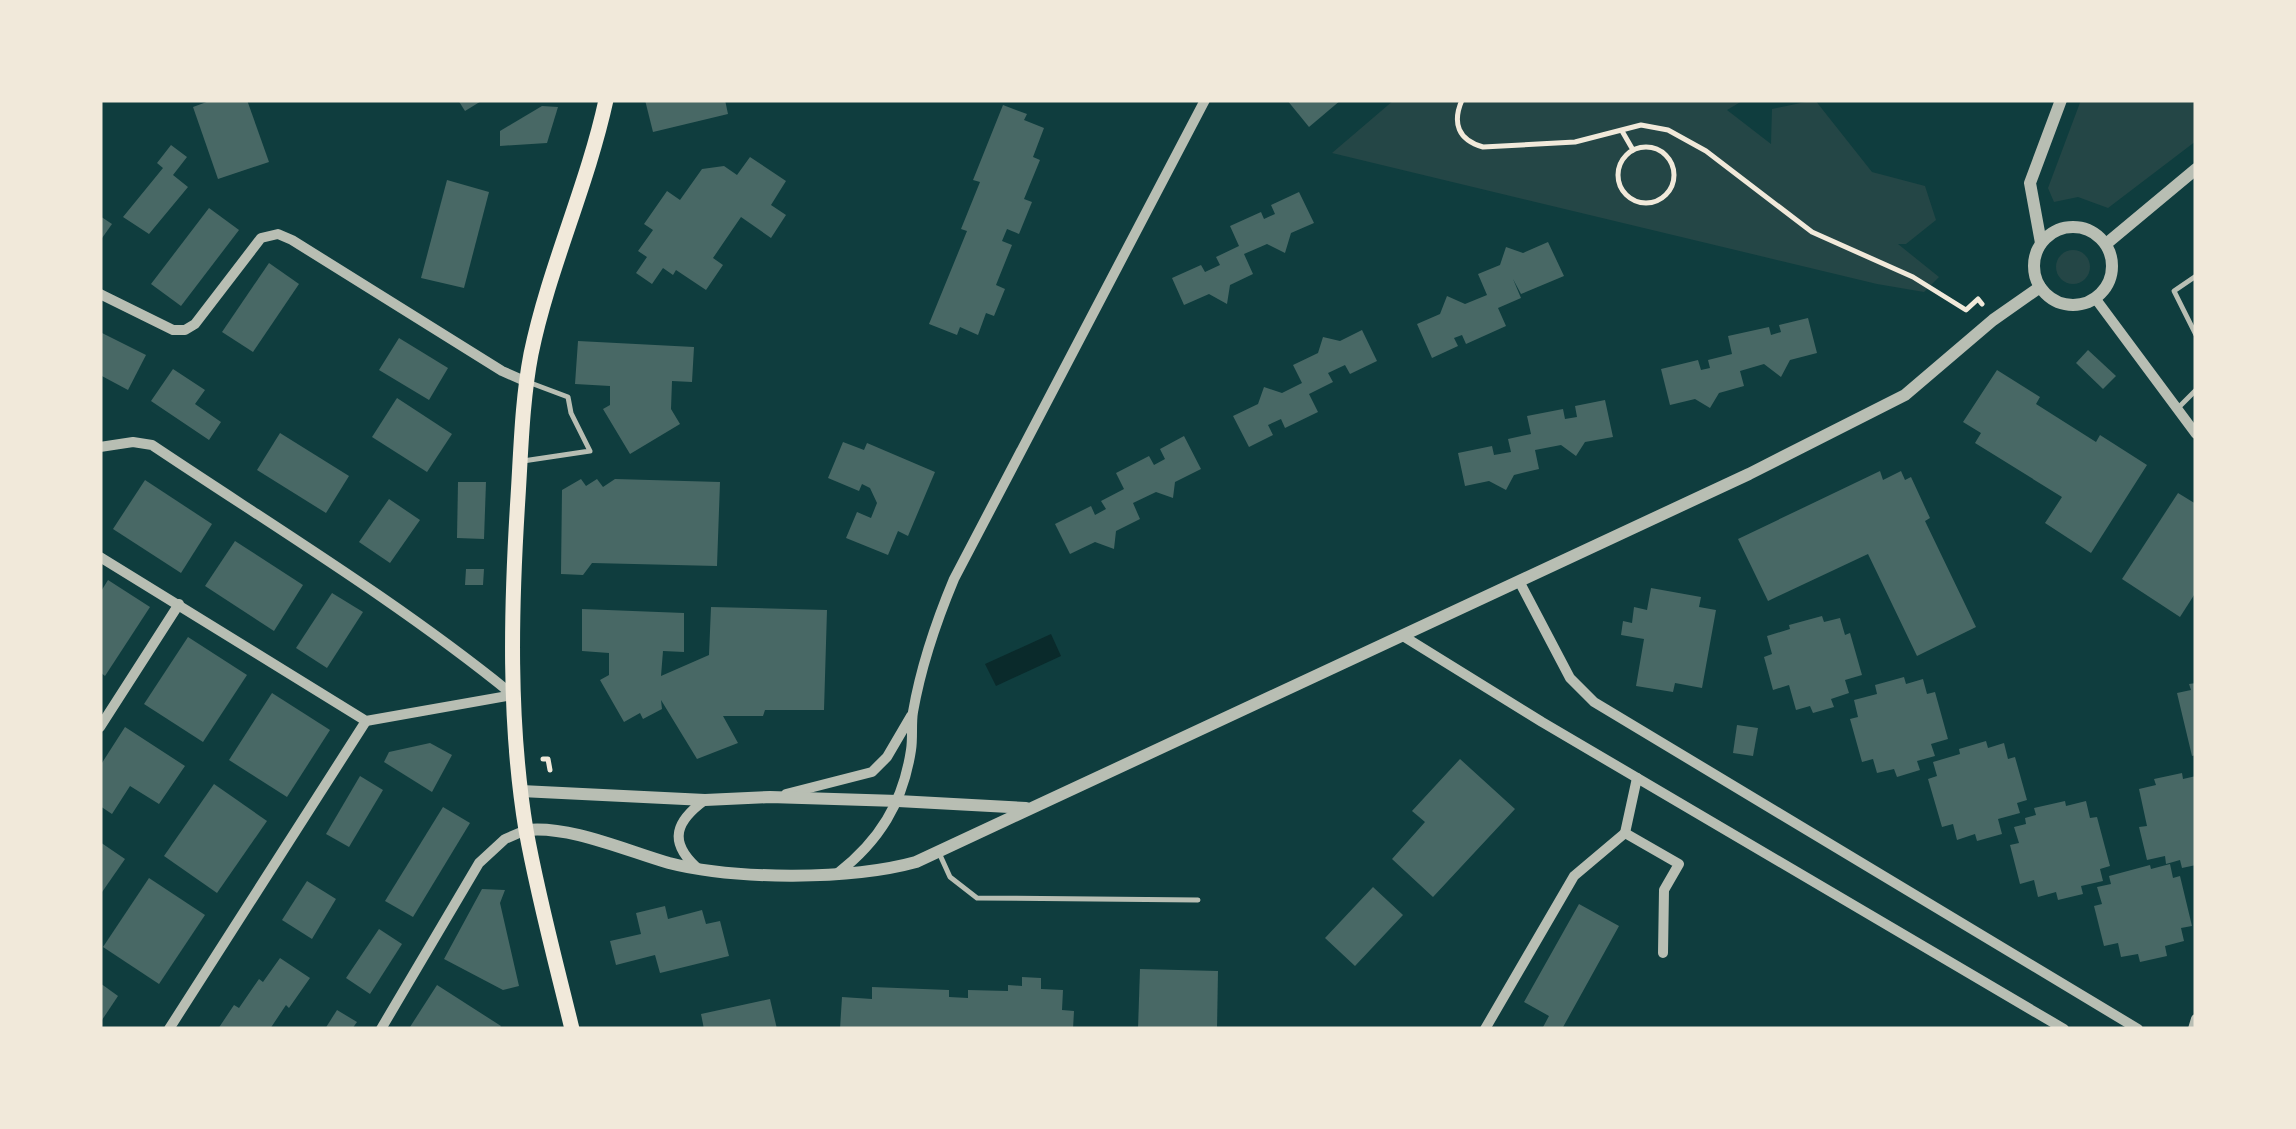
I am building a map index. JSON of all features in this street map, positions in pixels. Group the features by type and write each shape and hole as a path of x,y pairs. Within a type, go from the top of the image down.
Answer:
{"main road":[{"path":"572,1029 526,830 514,695 514,548 526,382 544,303 593,153 606,100"}],"street":[{"path":"837,873 872,844 898,801 910,751 912,715 930,640 954,579 1205,100"},
{"path":"2041,243 2062,230 2089,231 2112,254 2112,274 2095,298 2080,304 2065,304 2049,297 2040,286 2034,260 2041,243 2030,183 2060,100"},
{"path":"2106,244 2196,169"},
{"path":"100,294 173,330 186,330 195,324 261,238 278,234 526,382"},
{"path":"381,1029 478,863 506,839 526,830 551,830 698,869 837,873 885,870 939,852 1749,474 1889,404 1917,386 1992,320 2040,286"},
{"path":"2095,298 2196,434"},
{"path":"100,447 133,442 152,444 514,695"},
{"path":"100,557 366,721 514,695"},
{"path":"1519,581 1570,678 1594,702 2138,1029"},
{"path":"100,727 179,604"},
{"path":"1403,636 2064,1029"},
{"path":"770,797 872,772 888,757 912,715"},
{"path":"170,1029 366,721"},
{"path":"1485,1029 1574,876 1626,833 1638,778"},
{"path":"522,791 1028,808"},
{"path":"698,869 683,854 678,836 685,817 705,800"},
{"path":"1626,833 1679,864 1664,890 1663,953"},
{"path":"2194,1029 2196,1019"}],"lane":[{"path":"2196,276 2174,291 2196,336"},
{"path":"520,462 590,450 571,413 568,397 526,382"},
{"path":"2176,409 2196,390"},
{"path":"939,852 950,877 977,898 1198,900"}],"path":[{"path":"1462,100 1456,121 1460,135 1483,147 1575,142 1641,125 1668,130 1706,150 1812,232 1913,277 1966,310 1978,298 1982,304"},
{"path":"1622,132 1633,150"},
{"path":"1633,150 1661,151 1673,166 1672,185 1660,200 1641,203 1624,193 1618,174 1625,157 1633,150"},
{"path":"544,758 548,758 550,770"}],"shaded area":[{"path":"1394,100 1744,100 1727,110 1771,144 1772,109 1815,100 1872,172 1925,186 1936,220 1906,244 1898,244 1939,277 1924,292 1877,284 1332,153"},
{"path":"2081,100 2196,100 2196,141 2108,208 2078,197 2054,202 2048,188"},
{"path":"2073,250 2085,255 2090,267 2085,279 2073,284 2061,279 2056,267 2061,255"},
{"path":"1051,634 1061,656 996,686 985,664"}],"building":[{"path":"212,100 247,100 269,162 218,179 193,107"},
{"path":"458,100 483,100 465,111"},
{"path":"645,100 725,100 728,114 653,132"},
{"path":"1287,100 1341,100 1309,127"},
{"path":"1003,105 1027,114 1024,120 1044,128 1033,157 1040,160 1024,199 1032,202 1019,234 1007,229 1002,241 1012,245 996,285 1005,289 994,316 986,313 978,335 960,327 957,335 929,324 967,231 961,229 980,182 973,180"},
{"path":"542,106 558,107 547,143 500,146 500,131"},
{"path":"171,145 187,157 173,175 188,187 149,234 123,217 163,168 157,163"},
{"path":"750,157 786,181 771,205 786,215 771,238 741,217 713,258 723,265 706,290 676,270 673,275 663,268 652,284 636,273 647,257 638,251 653,230 644,224 667,191 680,200 702,169 724,166 737,175"},
{"path":"447,180 489,192 464,288 421,278"},
{"path":"1299,192 1314,223 1291,233 1285,253 1267,244 1244,254 1253,274 1230,285 1227,304 1209,294 1184,305 1172,278 1201,265 1205,272 1220,265 1216,257 1239,246 1230,226 1261,212 1264,219 1275,214 1271,205"},
{"path":"209,208 239,230 181,306 151,284"},
{"path":"100,216 112,224 100,241"},
{"path":"1548,242 1564,276 1521,294 1513,279 1521,298 1498,308 1506,326 1466,344 1462,335 1454,338 1458,346 1432,358 1417,324 1440,314 1447,296 1465,304 1487,295 1478,274 1500,265 1506,247 1523,253"},
{"path":"269,263 299,284 253,352 222,332"},
{"path":"1808,318 1817,353 1790,360 1781,377 1764,364 1740,371 1744,386 1719,393 1710,408 1695,399 1670,405 1661,369 1698,360 1701,370 1710,368 1708,360 1732,354 1728,336 1769,327 1771,335 1781,332 1779,325"},
{"path":"1362,330 1377,361 1350,374 1345,365 1328,373 1333,382 1309,394 1318,412 1285,428 1281,419 1268,425 1273,435 1249,447 1233,416 1258,404 1264,387 1282,393 1302,383 1293,365 1318,353 1323,337 1340,341"},
{"path":"100,332 146,355 128,390 100,375"},
{"path":"399,338 448,368 429,400 379,370"},
{"path":"578,341 694,347 692,382 672,381 671,409 680,424 630,454 603,409 610,405 610,386 575,384"},
{"path":"2088,350 2116,376 2103,389 2076,363"},
{"path":"173,369 205,390 195,404 221,422 209,440 151,401"},
{"path":"1997,370 2040,397 2036,404 2096,442 2100,435 2147,465 2091,553 2045,523 2062,497 1975,443 1981,433 1963,422"},
{"path":"397,398 452,434 427,472 372,437"},
{"path":"1605,400 1613,437 1585,442 1576,456 1561,445 1535,450 1539,469 1514,475 1506,490 1489,481 1465,486 1458,453 1492,446 1494,455 1511,452 1508,439 1531,434 1527,416 1563,409 1565,419 1577,417 1575,406"},
{"path":"280,433 349,476 326,513 257,470"},
{"path":"1184,436 1201,469 1175,482 1173,498 1156,492 1133,503 1140,519 1116,531 1114,549 1095,542 1070,554 1055,524 1091,506 1095,515 1106,509 1101,501 1124,489 1116,473 1149,456 1154,465 1165,459 1160,449"},
{"path":"843,442 864,450 867,443 935,472 908,536 898,531 888,555 846,538 857,512 871,518 877,503 870,488 862,484 859,491 828,478"},
{"path":"1880,471 1883,480 1901,471 1905,480 1911,477 1930,518 1925,521 1976,627 1917,656 1868,554 1768,601 1738,539"},
{"path":"581,479 586,486 597,479 603,487 615,479 720,482 717,566 592,563 583,575 561,574 562,490"},
{"path":"145,480 212,524 181,573 113,529"},
{"path":"458,482 486,482 484,539 457,538"},
{"path":"2178,493 2196,504 2196,592 2180,617 2122,579"},
{"path":"389,499 420,520 390,563 359,542"},
{"path":"235,541 303,585 274,631 205,586"},
{"path":"466,569 484,569 483,585 465,585"},
{"path":"108,580 150,607 105,676 100,672 100,593"},
{"path":"1651,588 1701,597 1699,607 1716,610 1702,688 1675,683 1673,692 1636,686 1644,639 1621,635 1623,621 1632,623 1634,607 1647,610"},
{"path":"332,593 363,612 327,668 296,648"},
{"path":"711,607 827,610 824,710 765,710 763,716 723,716 738,743 697,759 661,700 662,709 643,719 640,713 624,722 600,680 609,675 609,653 582,651 582,609 684,613 684,652 663,651 661,676 709,655"},
{"path":"1822,616 1824,622 1840,618 1845,635 1850,633 1862,675 1845,680 1849,693 1831,699 1834,707 1813,713 1810,706 1796,710 1789,685 1773,690 1764,657 1772,654 1767,636"},
{"path":"188,637 247,675 203,742 144,704"},
{"path":"1904,677 1906,684 1923,679 1927,694 1935,692 1948,739 1931,744 1935,756 1917,761 1920,770 1897,777 1894,769 1877,773 1873,759 1862,762 1850,719 1858,717 1854,700 1877,694 1875,685"},
{"path":"2196,683 2196,755 2192,756 2177,693 2191,690 2189,684"},
{"path":"272,693 330,730 287,797 229,760"},
{"path":"1737,725 1758,728 1753,756 1733,753"},
{"path":"125,727 185,766 159,804 130,786 112,814 100,806 100,766"},
{"path":"1986,741 1988,748 2004,743 2008,759 2015,757 2027,800 2017,803 2020,813 1998,819 2002,834 1977,841 1975,834 1957,840 1953,824 1942,827 1928,779 1937,776 1933,762"},
{"path":"430,743 452,755 432,792 384,762 389,752"},
{"path":"1460,759 1515,809 1433,897 1392,859 1425,822 1412,811"},
{"path":"2182,773 2183,779 2196,776 2196,865 2182,868 2180,860 2166,864 2165,856 2147,860 2139,827 2147,826 2139,789 2156,785 2154,779"},
{"path":"360,776 383,790 349,847 326,834"},
{"path":"214,784 267,821 217,893 164,856"},
{"path":"2065,801 2066,806 2086,801 2090,818 2097,817 2110,866 2100,869 2103,881 2081,886 2083,894 2058,900 2056,892 2038,897 2034,880 2020,884 2010,845 2019,843 2014,827 2026,824 2025,818 2036,815 2034,808"},
{"path":"443,807 470,823 413,917 385,901"},
{"path":"100,842 125,859 100,895"},
{"path":"2170,864 2173,878 2180,876 2192,926 2181,928 2184,941 2165,946 2167,956 2140,962 2138,954 2121,957 2118,943 2104,946 2094,906 2102,904 2097,887 2111,884 2109,876"},
{"path":"149,878 205,915 159,984 103,947"},
{"path":"307,881 336,899 312,939 282,920"},
{"path":"1373,887 1403,915 1355,966 1325,938"},
{"path":"482,889 505,890 500,903 519,986 503,990 444,959"},
{"path":"1579,904 1619,926 1562,1029 1542,1029 1549,1016 1524,1002"},
{"path":"665,906 668,919 702,910 706,924 720,921 729,956 660,973 655,955 616,965 610,941 641,934 636,913"},
{"path":"379,929 402,944 370,994 346,978"},
{"path":"280,958 310,978 289,1008 286,1005 270,1029 218,1029 234,1005 239,1008"},
{"path":"1140,969 1218,971 1217,1029 1138,1029"},
{"path":"1022,977 1041,978 1041,989 1063,990 1062,1010 1074,1011 1073,1029 840,1029 842,997 872,999 872,987 949,990 949,997 968,998 968,990 1008,991 1008,985 1022,986"},
{"path":"100,983 118,996 100,1023"},
{"path":"437,985 501,1026 499,1029 410,1027"},
{"path":"770,999 777,1029 704,1029 701,1014"},
{"path":"337,1010 357,1022 352,1029 325,1029"}]}
